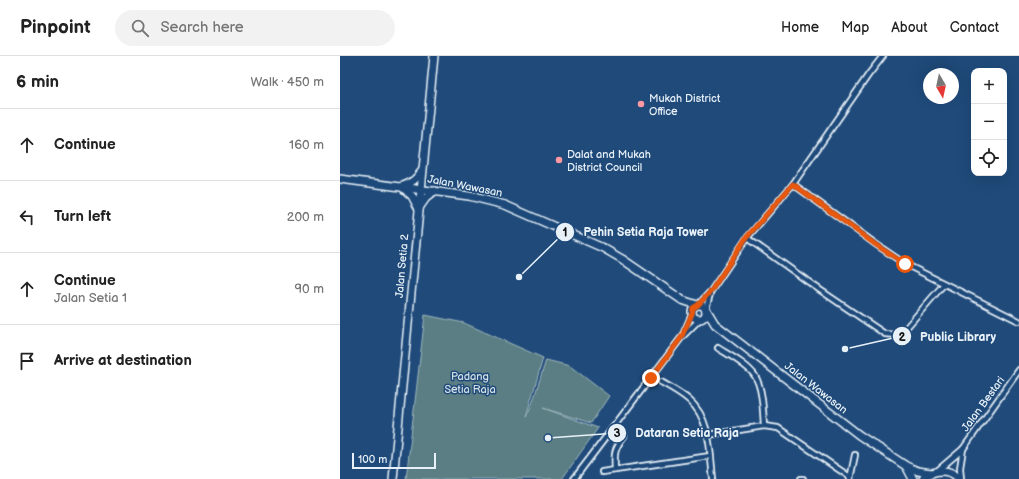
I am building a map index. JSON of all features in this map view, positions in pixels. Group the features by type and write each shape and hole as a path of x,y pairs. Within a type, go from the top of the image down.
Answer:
{"street":[{"name":"Jalan Setia 2","path":"394,479 434,56"},
{"path":"681,338 692,314 693,308 711,291 746,238 793,184 883,56"},
{"path":"423,169 425,181 435,191 426,198 419,209 412,196 402,186 414,181 423,169"},
{"name":"Jalan Wawasan","path":"340,179 402,186 489,200 518,210 616,255 682,300 697,305"},
{"path":"793,184 905,264 1019,321"},
{"path":"746,238 885,334 896,335 906,328 944,284"},
{"path":"574,479 681,338 700,319 705,317 711,291"},
{"name":"Jalan Wawasan","path":"682,300 692,314"},
{"path":"697,305 703,306 706,309"},
{"name":"Jalan Wawasan","path":"706,309 715,324"},
{"path":"692,314 695,318 700,319"},
{"name":"Jalan Wawasan","path":"700,319 715,324 859,435 906,466 918,471 951,473 960,479"},
{"path":"718,348 734,358 754,375 760,389 764,426"},
{"name":"Jalan Bestari","path":"934,472 962,449 1019,370"},
{"path":"661,382 693,404 701,417 708,435 713,479"},
{"path":"708,435 764,426 778,428 850,478 855,455"},
{"path":"615,470 616,446 624,436"},
{"name":"Jalan Bestari","path":"960,479 962,449"},
{"path":"602,472 710,456"},
{"name":"Jalan Wawasan","path":"906,466 913,479"},
{"path":"923,479 934,472"}],"green space":[{"name":"Padang Setia Raja","path":"425,315 464,323 543,358 526,417 532,404 546,360 570,366 609,396 591,423 543,408 598,428 562,479 406,479"}],"place":[{"name":"Mukah District Office","path":"641,104"},
{"name":"Dalat and Mukah District Council","path":"559,160"},
{"name":"Pehin Setia Raja Tower","path":"519,277"},
{"name":"Public Library","path":"845,349"},
{"name":"Dataran Setia Raja","path":"548,438"}],"route":[{"path":"651,378 681,338 694,306 698,305 711,291 746,238 793,184 876,245 905,264"}]}
